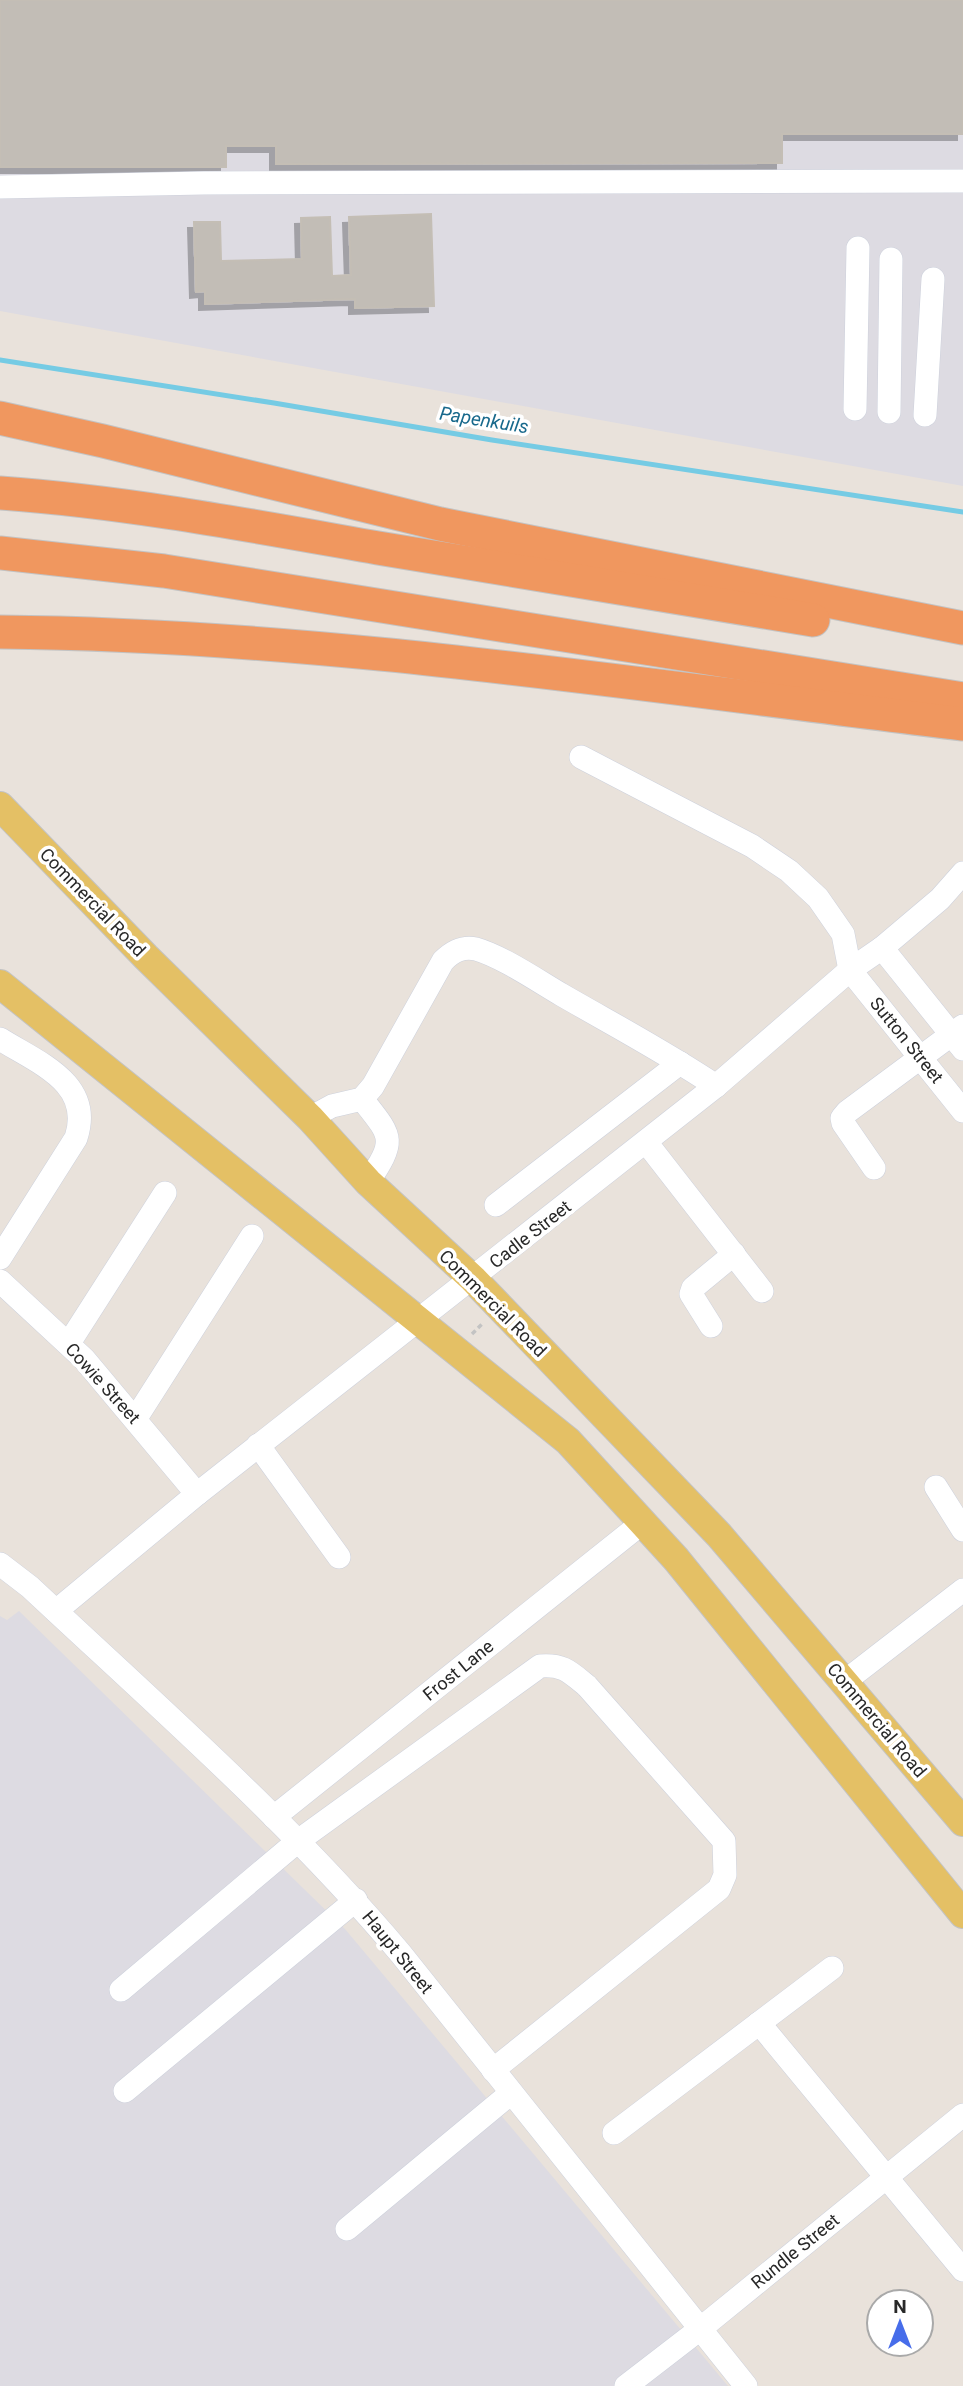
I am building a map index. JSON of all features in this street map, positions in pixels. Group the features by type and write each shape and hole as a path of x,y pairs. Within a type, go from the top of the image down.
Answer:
{"highway":[{"path":"0,418 117,444 440,524 963,628"},
{"path":"0,493 39,495 174,513 603,587 963,642"},
{"path":"0,553 164,571 963,699"},
{"path":"0,632 88,633 240,642 450,661 963,724"}],"main road":[{"name":"Commercial Road","path":"0,806 146,957 310,1118 368,1182 473,1279 719,1535 963,1822"},
{"path":"0,984 568,1441 677,1559 963,1914"}],"street":[{"path":"0,187 218,183 963,181"},
{"path":"855,409 858,248"},
{"path":"890,412 891,259"},
{"path":"925,415 933,279"},
{"path":"581,757 752,846 789,871 818,898 843,934 850,970"},
{"name":"Cadle Street","path":"56,1611 258,1445 716,1086 850,970 882,948 940,899 963,873"},
{"path":"843,934 882,948 959,1036 921,1058 842,1118 874,1168"},
{"path":"310,1118 332,1107 362,1099 373,1086 443,961 457,950 465,948 485,953 524,973 716,1086"},
{"name":"Sutton Street","path":"850,970 963,1111"},
{"path":"0,1039 61,1077 79,1103 80,1117 76,1138 0,1258"},
{"path":"496,1205 680,1063"},
{"path":"362,1099 384,1127 388,1140 379,1166 368,1182"},
{"path":"646,1142 762,1291"},
{"path":"69,1343 165,1194"},
{"path":"136,1418 252,1236"},
{"path":"711,1326 691,1294 693,1289 734,1254"},
{"name":"Cowie Street","path":"0,1280 69,1343 136,1418 197,1494"},
{"path":"258,1445 339,1557"},
{"path":"936,1487 963,1530"},
{"name":"Frost Lane","path":"274,1817 642,1523"},
{"name":"Haupt Street","path":"0,1564 56,1611 274,1817 356,1900 746,2386"},
{"path":"844,1682 963,1590"},
{"path":"121,1990 298,1841 540,1666 556,1665 587,1686 724,1841 725,1875 719,1889 494,2070"},
{"path":"125,2091 356,1900"},
{"path":"614,2133 832,1968"},
{"path":"759,2023 963,2270"},
{"path":"347,2229 512,2093"},
{"name":"Rundle Street","path":"626,2386 963,2115"}],"path":[{"path":"457,1351 498,1306"}],"shaded area":[{"path":"0,0 963,0 963,486 0,311"},
{"path":"19,1611 345,1929 728,2386 0,2386 0,1616 7,1620"}],"building":[{"path":"0,0 963,0 963,134 782,134 782,163 276,164 276,146 226,146 226,167 0,167"},
{"path":"431,214 434,306 355,308 355,299 205,304 205,291 196,292 194,222 220,222 221,261 302,259 301,218 330,217 332,276 351,275 349,217"}],"waterway":[{"name":"Papenkuils","path":"0,360 492,440 963,512"}]}
